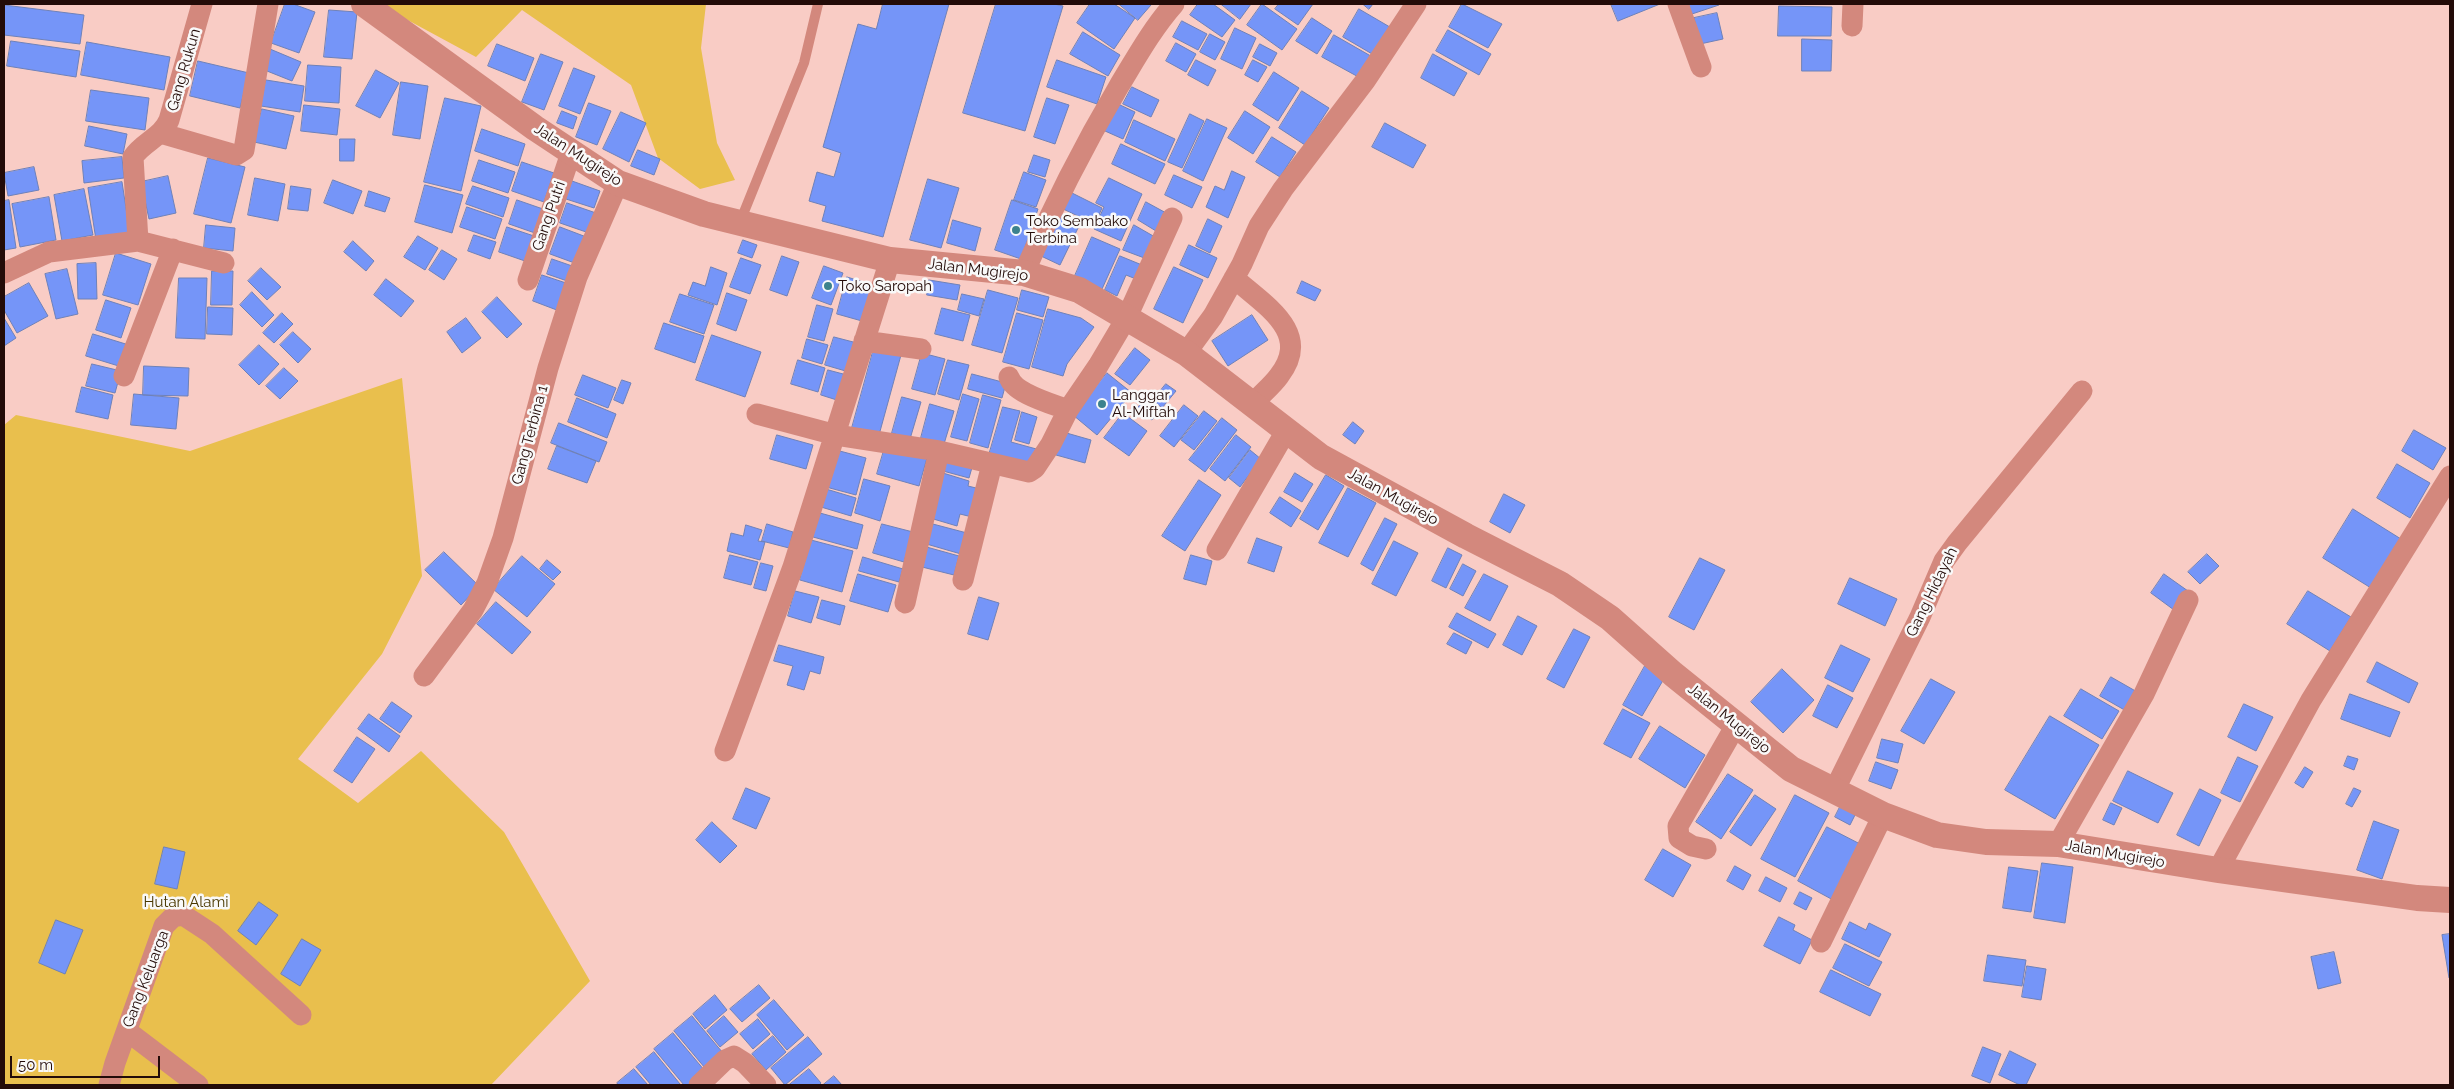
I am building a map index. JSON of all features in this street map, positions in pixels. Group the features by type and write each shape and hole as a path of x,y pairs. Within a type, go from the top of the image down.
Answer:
{"street":[{"name":"Gang Rukun","path":"138,240 133,157 137,151 160,133 169,120 202,4"},
{"path":"160,133 236,155 244,150 268,4"},
{"name":"Jalan Mugirejo","path":"364,4 571,152 618,183 704,214 890,260 1024,274 1079,290 1186,353 1322,457 1360,479 1560,584 1610,618 1673,674 1791,769 1883,815 1937,835 1986,842 2058,844 2218,870 2417,898 2450,900"},
{"path":"1024,274 1051,210 1085,143 1157,23 1174,4"},
{"path":"1186,353 1213,316 1259,226 1283,189 1365,81 1416,4"},
{"path":"1678,4 1701,67"},
{"path":"1852,26 1853,4"},
{"name":"Gang Putri","path":"528,280 571,152"},
{"name":"Gang Terbina 1","path":"424,676 473,610 487,583 503,538 548,368 578,278 618,183"},
{"path":"757,414 836,435 939,451 1023,473 1032,471 1051,444 1068,410 1098,366 1126,317 1172,218"},
{"path":"4,273 49,252 138,240 224,263"},
{"path":"124,376 173,249"},
{"path":"725,752 793,567 890,260"},
{"path":"1234,278 1282,322 1290,334 1292,343 1280,376 1252,405"},
{"path":"864,341 921,349"},
{"path":"1009,377 1011,382 1030,395 1068,410"},
{"name":"Gang Hidayah","path":"1834,791 1920,617 1944,561 2082,392"},
{"path":"1217,550 1286,431"},
{"path":"905,603 939,451"},
{"path":"963,580 992,464"},
{"path":"2218,870 2312,700 2450,476"},
{"path":"2058,844 2144,694 2188,600"},
{"path":"1706,849 1684,842 1679,838 1678,826 1736,725"},
{"path":"1821,942 1883,815"},
{"name":"Gang Keluarga","path":"110,1085 164,926 173,917 183,915 212,934 300,1015"},
{"path":"127,1031 198,1085"},
{"path":"699,1085 725,1060 734,1056 745,1063 766,1085"}],"lane":[{"path":"739,223 804,64 818,4"}],"green space":[{"path":"378,4 706,4 701,48 717,143 735,180 700,189 658,158 631,85 522,10 476,57"},
{"name":"Hutan Alami","path":"402,378 422,576 382,654 298,759 358,803 421,751 504,832 590,981 491,1085 4,1085 4,425 16,415 190,451"}],"building":[{"path":"285,4 293,4 315,12 299,53 271,43"},
{"path":"883,4 949,4 883,237 822,221 826,206 809,201 817,172 834,177 841,153 823,147 858,24 876,29"},
{"path":"996,4 1054,4 1063,6 1025,131 963,113"},
{"path":"1090,4 1114,4 1135,18 1114,49 1077,23"},
{"path":"1119,4 1150,4 1151,5 1138,20"},
{"path":"1198,4 1213,4 1235,20 1222,37 1190,15"},
{"path":"1221,4 1251,4 1240,19"},
{"path":"1262,4 1297,29 1282,50 1247,25"},
{"path":"1279,4 1313,4 1298,25 1275,9"},
{"path":"1363,4 1373,4 1369,9"},
{"path":"1462,4 1502,24 1488,48 1449,27"},
{"path":"1611,4 1660,4 1618,21"},
{"path":"1689,4 1718,4 1719,5 1692,14"},
{"path":"4,5 84,15 80,44 4,35"},
{"path":"1779,6 1832,7 1831,36 1778,36"},
{"path":"1359,9 1395,30 1379,58 1343,37"},
{"path":"329,10 357,12 352,59 324,57"},
{"path":"1717,13 1723,39 1700,44 1694,18"},
{"path":"1312,18 1332,31 1317,54 1296,41"},
{"path":"1182,21 1207,34 1198,50 1173,37"},
{"path":"1235,28 1256,38 1242,69 1221,59"},
{"path":"1448,30 1491,54 1479,75 1436,51"},
{"path":"1083,32 1120,55 1108,76 1070,54"},
{"path":"1210,34 1225,42 1215,60 1200,52"},
{"path":"1334,35 1376,59 1364,80 1322,57"},
{"path":"1802,39 1832,40 1831,71 1802,71"},
{"path":"11,41 80,51 76,77 7,66"},
{"path":"87,42 170,57 164,90 81,75"},
{"path":"1176,43 1196,54 1186,72 1166,61"},
{"path":"497,44 534,58 525,81 488,66"},
{"path":"1260,44 1277,53 1270,66 1253,57"},
{"path":"270,49 301,62 292,81 262,69"},
{"path":"541,54 563,62 544,110 522,102"},
{"path":"1433,54 1467,73 1454,96 1421,78"},
{"path":"1057,60 1106,77 1097,104 1047,87"},
{"path":"1196,60 1216,70 1208,86 1188,75"},
{"path":"1253,60 1267,67 1258,82 1245,75"},
{"path":"198,61 249,73 240,108 190,96"},
{"path":"308,65 341,67 339,103 305,101"},
{"path":"574,68 595,76 580,114 559,106"},
{"path":"376,70 399,83 380,118 356,106"},
{"path":"1274,72 1299,88 1278,121 1253,105"},
{"path":"266,80 304,86 300,112 261,106"},
{"path":"401,82 428,86 420,139 393,135"},
{"path":"1132,87 1159,100 1151,117 1123,104"},
{"path":"91,90 149,98 145,130 86,121"},
{"path":"1302,91 1329,108 1305,145 1279,128"},
{"path":"445,98 481,106 461,191 424,182"},
{"path":"1047,98 1069,105 1055,144 1034,137"},
{"path":"589,103 611,111 597,145 576,137"},
{"path":"1118,104 1135,112 1123,139 1105,131"},
{"path":"304,105 340,109 337,135 301,131"},
{"path":"262,109 294,116 286,149 254,142"},
{"path":"562,111 577,117 573,129 557,123"},
{"path":"1245,111 1270,127 1253,154 1228,138"},
{"path":"621,112 646,123 629,162 603,149"},
{"path":"1190,114 1204,121 1182,168 1168,162"},
{"path":"1207,119 1227,128 1203,181 1183,171"},
{"path":"1134,120 1175,139 1165,161 1125,142"},
{"path":"1385,123 1426,145 1413,168 1372,147"},
{"path":"89,126 127,134 123,154 85,146"},
{"path":"482,129 525,144 518,166 475,151"},
{"path":"1272,137 1296,152 1280,177 1256,162"},
{"path":"340,139 355,139 354,161 340,161"},
{"path":"1121,144 1165,164 1155,184 1112,164"},
{"path":"638,150 660,159 654,175 631,166"},
{"path":"1034,155 1050,160 1045,177 1028,172"},
{"path":"122,157 124,178 84,183 82,161"},
{"path":"208,158 245,167 231,223 194,214"},
{"path":"479,160 515,172 508,193 472,181"},
{"path":"522,162 554,173 544,202 512,191"},
{"path":"34,167 39,190 8,196 4,173"},
{"path":"1232,171 1245,177 1228,218 1206,207 1215,186 1224,190"},
{"path":"1024,172 1046,180 1036,207 1014,200"},
{"path":"1174,175 1202,187 1192,208 1165,195"},
{"path":"168,176 176,213 149,219 141,182"},
{"path":"255,178 285,184 278,221 248,215"},
{"path":"1109,178 1142,194 1121,241 1094,229 1104,207 1096,203"},
{"path":"928,179 959,188 941,248 910,240"},
{"path":"333,180 362,191 353,214 324,203"},
{"path":"572,181 600,191 594,208 566,199"},
{"path":"122,182 130,234 96,240 88,188"},
{"path":"425,185 463,195 452,233 415,222"},
{"path":"291,186 311,189 308,211 288,209"},
{"path":"473,186 509,198 503,217 466,204"},
{"path":"84,189 93,235 62,241 54,195"},
{"path":"369,191 390,198 385,212 365,206"},
{"path":"1070,192 1102,208 1095,224 1061,208"},
{"path":"49,197 56,240 20,247 12,204"},
{"path":"9,200 16,248 4,250 4,201"},
{"path":"517,200 543,209 535,233 509,224"},
{"name":"Toko Sembako Terbina","path":"1012,200 1038,209 1021,259 995,250"},
{"path":"1146,202 1168,214 1156,231 1138,220"},
{"path":"567,203 596,213 589,233 560,223"},
{"path":"467,207 502,219 495,239 460,227"},
{"path":"1061,214 1080,224 1060,265 1041,256"},
{"path":"1208,219 1222,226 1210,253 1196,246"},
{"path":"953,220 981,228 975,251 947,243"},
{"path":"206,225 235,228 233,251 204,248"},
{"path":"1134,225 1155,237 1147,259 1123,250"},
{"path":"507,227 534,236 525,261 499,252"},
{"path":"560,227 589,238 580,265 550,254"},
{"path":"474,235 496,242 490,259 468,251"},
{"path":"418,236 438,248 425,270 404,257"},
{"path":"1092,237 1120,249 1102,289 1074,278"},
{"path":"743,240 757,245 752,258 738,253"},
{"path":"353,241 374,261 366,271 344,252"},
{"path":"1189,245 1217,258 1208,278 1180,265"},
{"path":"442,250 457,259 444,280 429,270"},
{"path":"116,253 151,264 138,305 103,295"},
{"path":"782,256 799,262 787,296 770,290"},
{"path":"1120,256 1142,265 1136,279 1126,275 1117,296 1105,290"},
{"path":"741,258 761,265 750,294 730,287"},
{"path":"552,259 578,268 573,283 547,274"},
{"path":"96,263 97,299 78,299 77,264"},
{"name":"Toko Saropah","path":"824,266 843,273 831,305 812,298"},
{"path":"711,267 727,273 717,305 688,295 693,282 705,286"},
{"path":"1174,267 1203,280 1183,323 1154,309"},
{"path":"261,268 281,287 267,300 248,281"},
{"path":"67,269 78,314 56,319 45,274"},
{"path":"212,271 233,271 232,305 211,305"},
{"path":"542,275 572,285 562,312 533,301"},
{"path":"847,277 873,285 862,321 837,314"},
{"path":"179,278 207,278 205,339 176,338"},
{"path":"386,279 414,301 401,317 374,295"},
{"path":"929,280 960,285 957,300 927,295"},
{"path":"1302,281 1321,290 1315,301 1297,293"},
{"path":"29,283 48,316 17,333 4,310 4,297"},
{"path":"988,290 1018,298 1002,353 972,345"},
{"path":"1022,290 1049,297 1043,317 1017,310"},
{"path":"252,292 274,315 262,327 240,305"},
{"path":"727,293 747,300 736,331 717,324"},
{"path":"680,294 714,305 704,334 670,322"},
{"path":"962,294 984,299 979,316 958,310"},
{"path":"497,297 522,324 507,338 482,312"},
{"path":"106,300 131,308 121,338 96,330"},
{"path":"817,305 833,309 824,341 808,337"},
{"path":"208,307 233,308 232,335 207,334"},
{"path":"942,308 970,315 963,341 935,334"},
{"path":"1048,309 1081,318 1094,327 1067,364 1063,376 1032,367"},
{"path":"282,313 293,324 274,343 263,333"},
{"path":"1017,313 1043,320 1029,369 1003,362"},
{"path":"1252,315 1268,340 1228,366 1212,341"},
{"path":"4,318 16,338 4,346"},
{"path":"466,318 481,338 462,353 447,332"},
{"path":"664,323 704,336 695,363 655,349"},
{"path":"293,332 311,349 298,363 280,345"},
{"path":"93,334 129,345 122,367 86,356"},
{"path":"712,335 761,352 745,397 696,380"},
{"path":"834,337 857,343 849,372 825,365"},
{"path":"807,339 828,345 822,364 802,358"},
{"path":"259,345 279,364 259,385 239,365"},
{"path":"874,348 901,355 879,435 852,428"},
{"path":"1135,348 1150,360 1130,385 1115,374"},
{"path":"922,353 945,359 935,395 912,389"},
{"path":"798,360 825,368 818,392 791,384"},
{"path":"948,360 969,365 959,400 938,394"},
{"path":"92,364 121,371 115,393 86,386"},
{"path":"144,366 189,368 188,396 143,395"},
{"path":"284,368 298,381 280,399 266,386"},
{"path":"828,370 847,375 840,401 821,395"},
{"name":"Langgar Al-Miftah","path":"1107,373 1132,393 1097,435 1073,415"},
{"path":"972,374 1006,383 1002,398 968,389"},
{"path":"583,375 616,388 608,408 575,395"},
{"path":"622,380 631,383 623,404 614,400"},
{"path":"1166,384 1176,391 1162,408 1153,400"},
{"path":"82,387 113,395 108,419 76,412"},
{"path":"134,394 179,398 176,429 131,425"},
{"path":"963,394 979,399 967,441 951,437"},
{"path":"983,395 1001,400 988,448 970,443"},
{"path":"902,397 921,402 910,439 892,433"},
{"path":"577,398 616,414 607,438 568,422"},
{"path":"1145,399 1160,410 1152,420 1137,409"},
{"path":"930,404 954,411 944,444 921,438"},
{"path":"1184,405 1198,416 1174,447 1160,436"},
{"path":"1003,407 1020,411 1011,442 1040,450 1031,464 989,455"},
{"path":"1204,411 1217,421 1194,450 1181,440"},
{"path":"1022,412 1037,417 1029,444 1015,440"},
{"path":"1123,413 1147,431 1129,456 1104,438"},
{"path":"1222,418 1237,430 1205,472 1189,460"},
{"path":"1353,422 1364,431 1355,444 1343,435"},
{"path":"559,423 607,442 599,462 551,443"},
{"path":"2414,430 2446,448 2433,470 2402,451"},
{"path":"1063,432 1091,440 1085,463 1056,455"},
{"path":"777,435 813,445 806,469 770,459"},
{"path":"1236,435 1251,447 1225,481 1210,469"},
{"path":"557,446 596,461 587,483 548,469"},
{"path":"885,447 927,458 919,486 877,474"},
{"path":"836,450 866,458 856,495 826,487"},
{"path":"1250,450 1261,459 1240,487 1229,478"},
{"path":"947,456 973,464 969,478 943,471"},
{"path":"2397,464 2430,483 2410,518 2377,498"},
{"path":"943,473 969,481 968,486 980,489 972,517 960,514 957,526 930,518"},
{"path":"1295,473 1313,484 1302,502 1284,492"},
{"path":"1326,475 1344,486 1318,530 1300,519"},
{"path":"864,479 890,486 880,521 855,513"},
{"path":"1199,480 1221,495 1185,551 1162,536"},
{"path":"1348,488 1376,503 1348,557 1319,543"},
{"path":"826,489 856,498 851,516 821,507"},
{"path":"1504,494 1525,505 1510,533 1490,522"},
{"path":"1280,497 1301,511 1291,527 1270,513"},
{"path":"2353,509 2401,539 2371,588 2323,558"},
{"path":"820,513 863,525 857,549 813,537"},
{"path":"1385,518 1397,524 1373,571 1361,564"},
{"path":"929,523 967,533 961,554 923,543"},
{"path":"767,524 793,532 789,548 762,541"},
{"path":"882,524 913,532 904,562 873,553"},
{"path":"746,525 762,530 758,541 765,542 760,560 727,551 731,533 743,536"},
{"path":"1257,538 1282,547 1274,572 1248,563"},
{"path":"811,540 853,551 842,592 800,580"},
{"path":"1394,541 1418,553 1396,596 1372,584"},
{"path":"923,546 959,556 954,575 918,566"},
{"path":"1448,548 1462,555 1446,588 1432,581"},
{"path":"444,552 479,586 461,605 425,570"},
{"path":"2207,554 2219,566 2200,584 2188,572"},
{"path":"730,555 758,562 751,585 724,578"},
{"path":"1191,555 1212,561 1206,585 1184,579"},
{"path":"522,556 555,584 527,617 493,589"},
{"path":"863,557 903,569 899,582 859,571"},
{"path":"1700,558 1725,570 1694,630 1669,617"},
{"path":"547,560 561,572 553,580 540,569"},
{"path":"761,563 773,566 766,591 754,588"},
{"path":"1463,564 1476,571 1463,596 1450,589"},
{"path":"858,574 896,585 888,612 850,601"},
{"path":"1484,574 1508,586 1490,621 1465,608"},
{"path":"2164,574 2188,591 2174,610 2151,593"},
{"path":"1850,578 1897,599 1885,626 1838,604"},
{"path":"795,591 819,597 811,623 788,616"},
{"path":"2308,591 2351,617 2330,651 2287,624"},
{"path":"979,597 999,603 988,640 968,634"},
{"path":"822,600 845,606 840,625 817,618"},
{"path":"496,602 531,632 512,654 477,624"},
{"path":"1457,613 1496,634 1488,648 1449,627"},
{"path":"1518,616 1537,626 1522,655 1503,645"},
{"path":"1574,629 1590,637 1564,688 1547,679"},
{"path":"1454,633 1472,642 1466,654 1447,644"},
{"path":"779,645 824,657 820,674 810,671 804,690 787,685 793,666 774,661"},
{"path":"1841,645 1870,659 1853,692 1825,678"},
{"path":"2377,662 2418,683 2409,703 2367,682"},
{"path":"1645,666 1665,677 1642,716 1623,705"},
{"path":"1782,669 1814,700 1783,733 1751,702"},
{"path":"2111,677 2139,693 2128,712 2100,696"},
{"path":"1931,679 1955,692 1924,744 1901,731"},
{"path":"1828,685 1853,698 1837,728 1813,716"},
{"path":"2081,689 2119,711 2102,739 2064,716"},
{"path":"2350,694 2400,712 2390,737 2341,719"},
{"path":"392,702 412,716 400,733 380,719"},
{"path":"2244,704 2273,717 2256,751 2228,737"},
{"path":"1623,709 1650,723 1631,758 1604,744"},
{"path":"369,714 400,736 389,752 358,729"},
{"path":"2050,716 2099,745 2055,819 2005,790"},
{"path":"1660,726 1705,755 1685,788 1639,759"},
{"path":"357,737 375,749 352,783 334,771"},
{"path":"1882,739 1903,744 1898,763 1877,758"},
{"path":"2348,756 2358,759 2354,770 2344,766"},
{"path":"2238,757 2258,766 2240,802 2221,793"},
{"path":"1876,762 1898,770 1891,789 1869,781"},
{"path":"2305,767 2313,772 2303,788 2295,783"},
{"path":"2128,771 2173,793 2158,823 2113,801"},
{"path":"1728,774 1753,790 1721,839 1696,822"},
{"path":"746,788 770,798 756,829 733,819"},
{"path":"2354,788 2361,791 2352,807 2346,804"},
{"path":"2200,789 2221,800 2199,846 2177,835"},
{"path":"1755,795 1776,809 1751,846 1730,832"},
{"path":"1795,795 1829,813 1795,877 1761,859"},
{"path":"2111,803 2122,808 2114,825 2103,820"},
{"path":"1841,805 1856,813 1850,825 1835,817"},
{"path":"2374,821 2399,830 2382,879 2357,870"},
{"path":"712,822 737,846 720,863 696,840"},
{"path":"1827,827 1864,846 1835,901 1798,881"},
{"path":"164,847 185,852 177,889 155,884"},
{"path":"1663,849 1691,865 1673,897 1645,880"},
{"path":"2042,863 2073,867 2065,923 2034,918"},
{"path":"1735,866 1751,875 1743,890 1727,881"},
{"path":"2009,867 2038,871 2031,912 2003,908"},
{"path":"1766,877 1787,888 1780,902 1759,891"},
{"path":"1800,892 1812,898 1806,910 1794,904"},
{"path":"259,902 278,915 256,945 238,931"},
{"path":"1779,917 1795,925 1793,930 1812,940 1800,964 1764,946"},
{"path":"56,920 83,930 65,974 39,963"},
{"path":"1850,922 1866,930 1869,923 1891,934 1879,957 1842,939"},
{"path":"2450,934 2450,978 2449,978 2442,935"},
{"path":"302,939 321,950 300,986 281,974"},
{"path":"1845,944 1882,962 1869,986 1833,968"},
{"path":"2334,952 2341,983 2318,989 2311,957"},
{"path":"1988,955 2026,960 2022,986 1984,981"},
{"path":"2027,966 2046,969 2041,1000 2022,997"},
{"path":"1831,970 1881,994 1870,1016 1820,992"},
{"path":"759,985 770,998 742,1022 730,1009"},
{"path":"715,995 727,1010 705,1029 693,1014"},
{"path":"774,1000 804,1035 787,1050 757,1015"},
{"path":"692,1016 723,1053 705,1068 674,1031"},
{"path":"724,1016 738,1032 720,1047 707,1031"},
{"path":"758,1019 770,1034 753,1049 740,1034"},
{"path":"673,1033 705,1071 689,1085 684,1085 654,1049"},
{"path":"773,1036 786,1052 766,1070 752,1054"},
{"path":"808,1037 822,1054 785,1085 771,1068"},
{"path":"1983,1047 2001,1054 1990,1083 1972,1076"},
{"path":"2010,1051 2036,1064 2026,1085 2020,1085 1999,1075"},
{"path":"654,1052 680,1084 651,1085 636,1067"},
{"path":"634,1069 648,1085 618,1085 617,1083"},
{"path":"809,1069 821,1083 819,1085 789,1085"},
{"path":"834,1076 842,1085 823,1085"}],"place":[{"name":"Toko Sembako Terbina","path":"1016,230"},
{"name":"Toko Saropah","path":"828,286"},
{"name":"Langgar Al-Miftah","path":"1102,404"}]}
